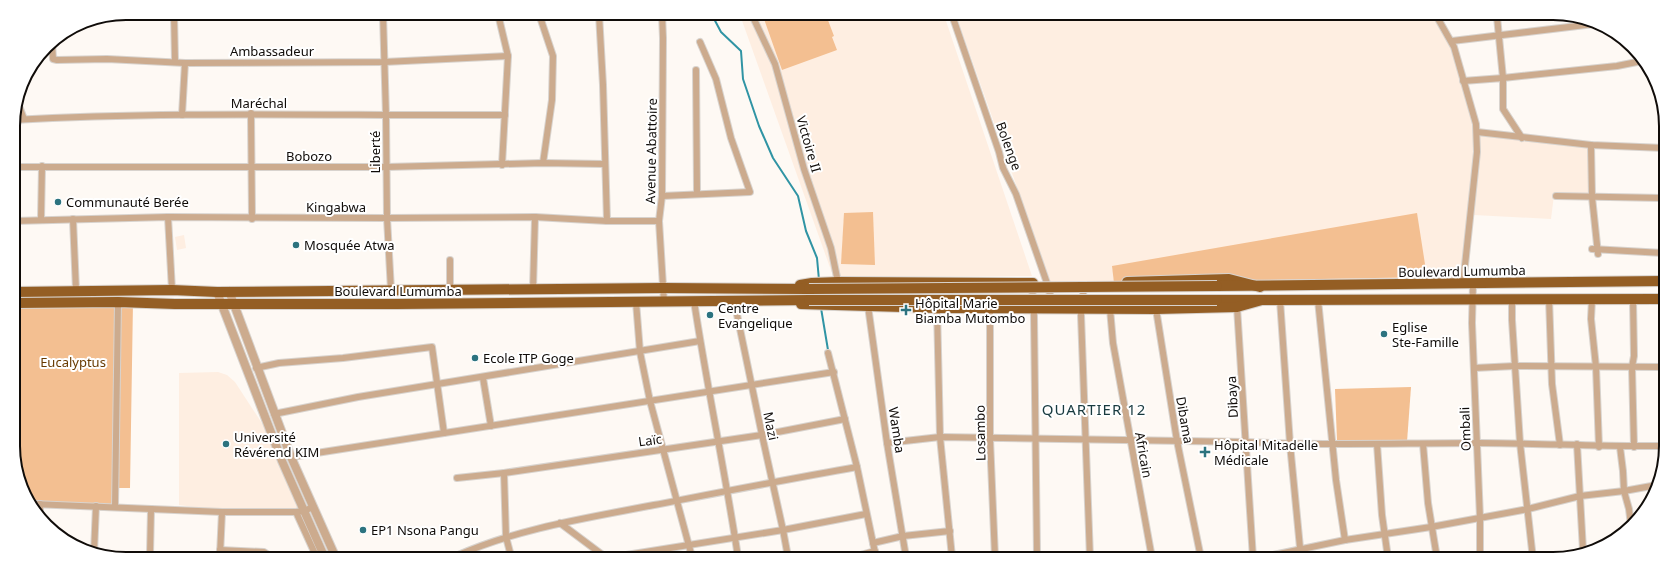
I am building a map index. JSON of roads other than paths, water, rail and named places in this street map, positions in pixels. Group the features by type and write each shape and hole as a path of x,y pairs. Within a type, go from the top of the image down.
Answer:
{"highway":[{"path":"811,286 824,282 1084,283 1229,279 1260,286"},
{"name":"Boulevard Lumumba","path":"1260,286 1659,281"},
{"path":"811,286 1260,286"},
{"name":"Boulevard Lumumba","path":"20,292 76,290 172,290 217,292 663,288 781,290 811,286"},
{"path":"812,303 1550,298 1659,299"},
{"name":"Boulevard Lumumba","path":"20,303 118,302 161,304 232,304 781,300 812,303"},
{"path":"812,303 826,306 937,308 1156,309 1237,307 1262,300"}],"street":[{"path":"174,20 175,62"},
{"name":"Liberté","path":"383,20 387,218 391,290"},
{"path":"499,20 508,56 502,165"},
{"path":"541,20 553,56 552,100 543,163"},
{"path":"599,20 607,221"},
{"name":"Avenue Abattoire","path":"662,20 662,196 659,221 664,302"},
{"name":"Victoire II","path":"754,20 775,64 804,169 831,248 838,282"},
{"name":"Bolenge","path":"954,20 999,152 1003,168 1016,194 1048,283 1054,308"},
{"name":"Ombali","path":"1439,20 1452,41 1463,81 1471,103 1477,132 1468,284 1472,299 1480,552"},
{"path":"1497,20 1503,78 1503,109 1522,138"},
{"path":"1452,41 1584,25"},
{"path":"662,196 697,193 750,192 731,138 716,79 700,42"},
{"name":"Ambassadeur","path":"52,50 53,59 57,60 107,59 185,63 384,62 508,56"},
{"path":"1463,81 1617,66 1637,62"},
{"path":"182,115 185,63"},
{"path":"696,70 697,193"},
{"path":"21,112 24,119"},
{"path":"251,114 252,218"},
{"name":"Maréchal","path":"20,119 251,114 386,116 505,115"},
{"path":"1477,132 1591,145 1659,148"},
{"path":"1591,145 1592,197 1596,251 1659,253"},
{"name":"Bobozo","path":"20,167 386,167 543,163 604,164"},
{"path":"42,166 42,220"},
{"path":"1556,196 1659,198"},
{"path":"168,217 172,290"},
{"name":"Kingabwa","path":"20,221 168,217 536,217 607,221 659,221"},
{"path":"533,290 536,217"},
{"path":"73,220 76,290"},
{"path":"450,260 450,290"},
{"path":"1032,283 1037,552"},
{"path":"1084,283 1082,309 1085,441 1090,552"},
{"path":"228,291 291,457 333,552"},
{"path":"217,292 282,461 315,552"},
{"path":"1550,298 1552,368 1560,445"},
{"path":"1512,299 1520,443 1532,552"},
{"path":"1592,299 1591,319 1596,367 1599,447"},
{"path":"1633,299 1634,356 1632,367 1634,446"},
{"name":"Mazi","path":"734,300 787,552"},
{"path":"1280,300 1290,444 1300,550"},
{"path":"1318,300 1334,444 1336,480 1345,540"},
{"path":"694,301 709,392 728,491 737,552"},
{"path":"115,507 118,302"},
{"path":"636,302 640,352 650,401 691,552"},
{"name":"Wamba","path":"868,306 887,443 905,552"},
{"name":"Dibaya","path":"1237,307 1253,552"},
{"path":"937,308 940,437 952,552"},
{"name":"Losambo","path":"990,308 990,439 995,552"},
{"name":"Africain","path":"1110,309 1113,343 1151,552"},
{"name":"Dibama","path":"1156,309 1177,441 1201,552"},
{"path":"274,414 358,397 483,378 700,341"},
{"path":"256,368 278,363 343,358 432,347 444,433"},
{"path":"828,353 834,372 875,552"},
{"path":"1474,368 1515,366 1552,368 1659,367"},
{"path":"291,457 834,372"},
{"path":"483,378 490,426"},
{"name":"Laïc","path":"458,478 504,473 663,450 719,440 762,435 845,419"},
{"path":"887,443 940,437 1290,444 1520,443 1560,445 1577,444 1599,447 1659,446"},
{"path":"1377,444 1384,535 1387,552"},
{"path":"1423,444 1431,527 1436,552"},
{"path":"1577,444 1583,547"},
{"path":"1620,447 1624,492 1630,519"},
{"path":"467,552 506,537 560,523 856,467"},
{"path":"504,473 506,537 510,552"},
{"path":"1290,552 1345,540 1384,535 1528,509 1580,496 1624,492 1651,486"},
{"path":"40,508 40,504 222,512 300,511 313,507"},
{"path":"94,547 96,506"},
{"path":"150,552 151,509"},
{"path":"300,511 322,552"},
{"path":"220,552 222,512"},
{"path":"643,552 783,530 866,514"},
{"path":"560,523 599,552"},
{"path":"873,543 903,536 950,531"}],"waterway":[{"path":"715,20 721,32 741,51 743,79 759,126 773,158 798,196 806,231 817,258 819,280"},
{"path":"821,308 828,350"}],"place":[{"name":"Communauté Berée","path":"58,202"},
{"name":"Mosquée Atwa","path":"296,245"},
{"name":"Hôpital Marie Biamba Mutombo","path":"906,310"},
{"name":"Centre Evangelique","path":"710,315"},
{"name":"Eglise Ste-Famille","path":"1384,334"},
{"name":"Ecole ITP Goge","path":"475,358"},
{"name":"Université Révérend KIM","path":"226,444"},
{"name":"Hôpital Mitadelle Médicale","path":"1205,452"},
{"name":"EP1 Nsona Pangu","path":"363,530"}],"district":[{"name":"QUARTIER 12","path":"1094,409"}],"park label":[{"name":"Eucalyptus","path":"73,362"}]}
